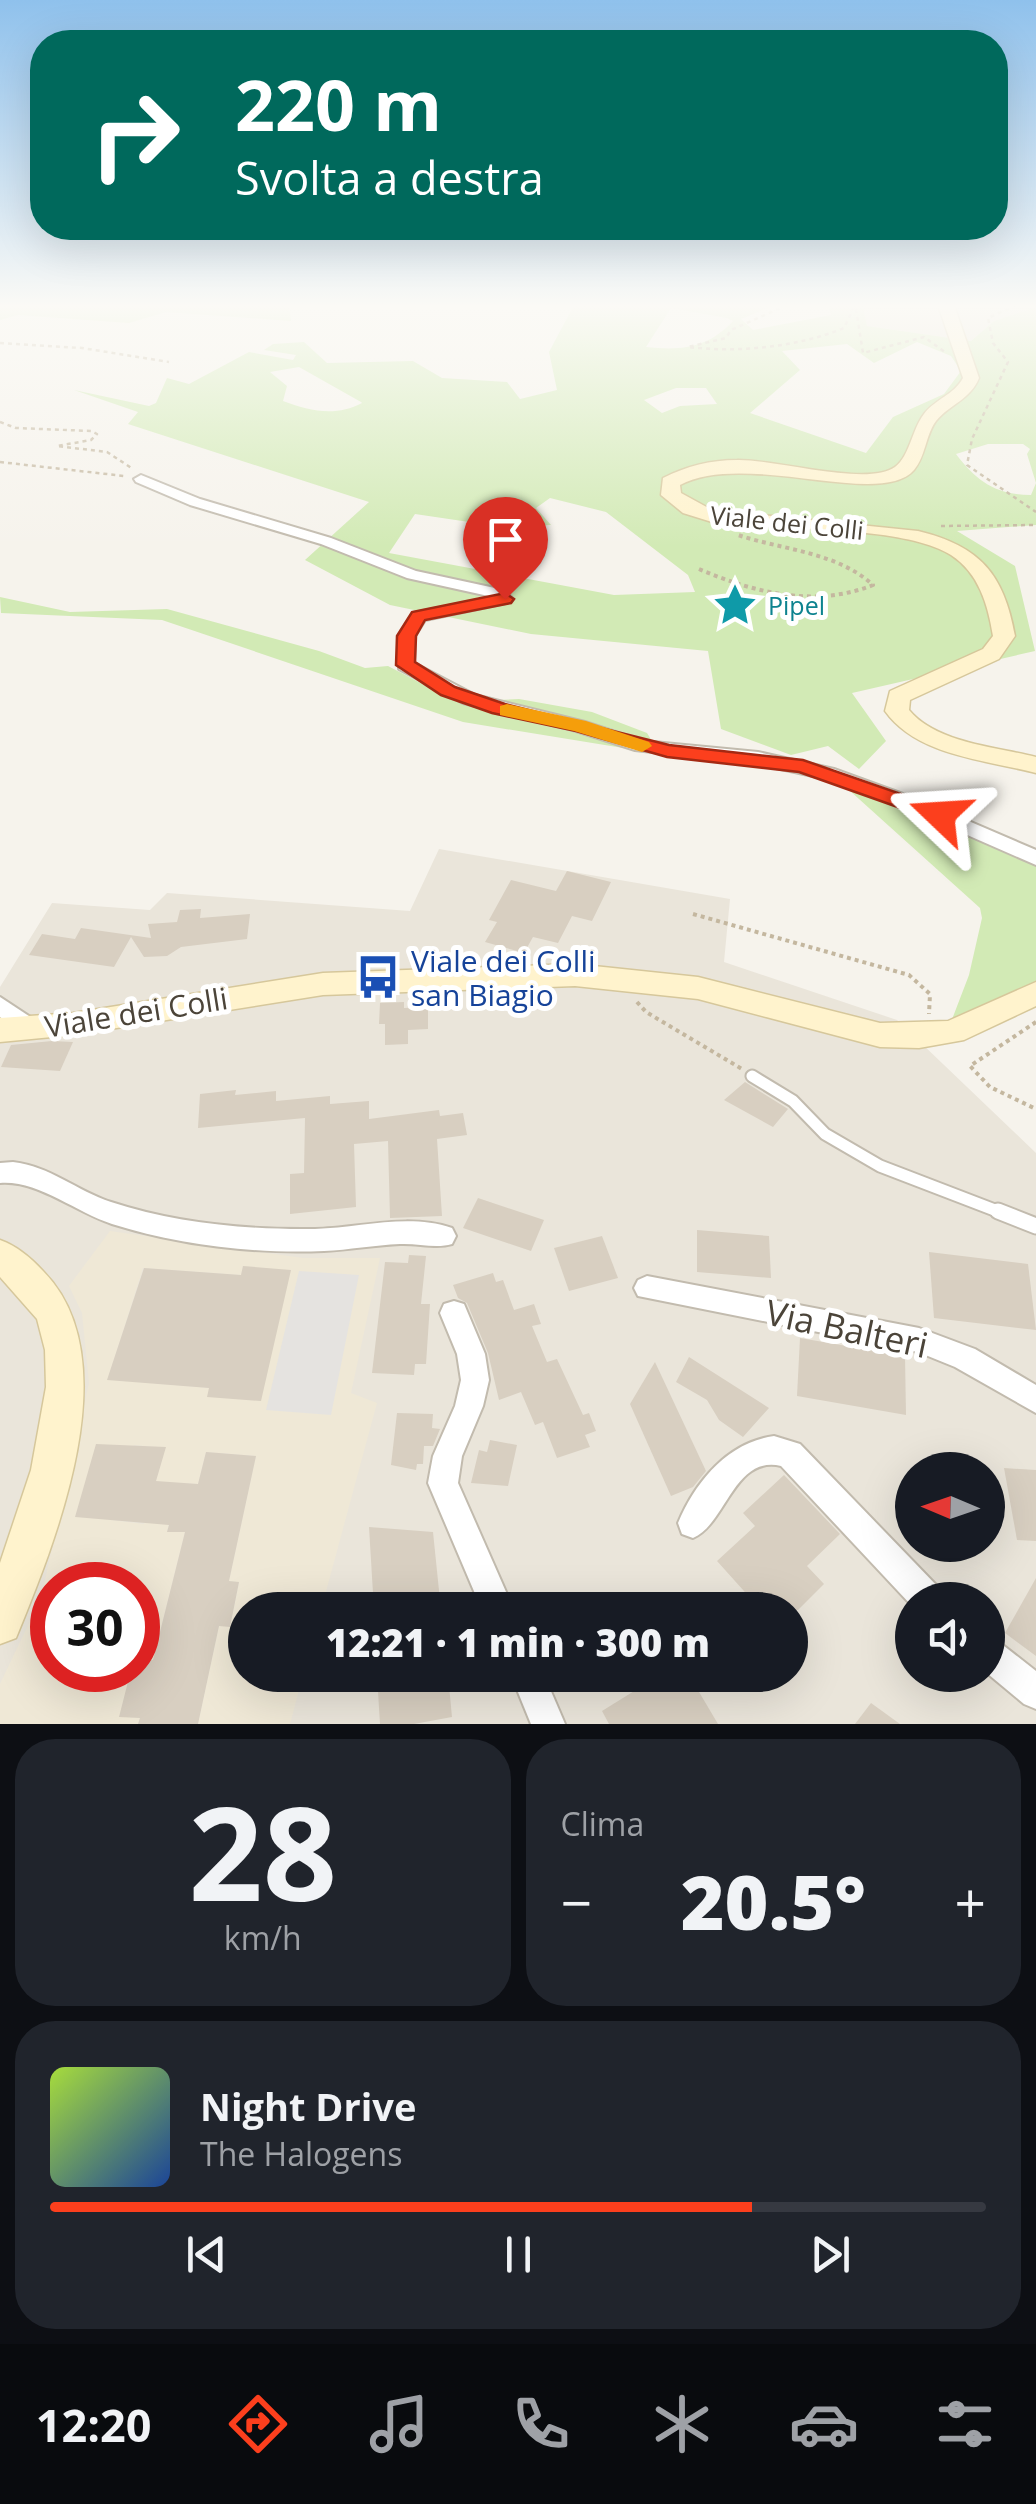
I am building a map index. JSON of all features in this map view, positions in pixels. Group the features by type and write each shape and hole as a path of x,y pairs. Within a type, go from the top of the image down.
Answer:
{"main road":[{"name":"Viale dei Colli","path":"969,385 930,418 914,460 906,468 878,480 738,466 699,467 670,482 671,496 681,506 700,513 866,530 935,542 957,550 984,575 1000,609 1004,636 991,654 898,696 895,714 916,732 1036,766"},
{"name":"Viale dei Colli","path":"15,1029 323,984 613,976 698,988 880,1035 919,1036 953,1032 1036,993"},
{"path":"0,1255 37,1286 56,1318 68,1357 64,1413 38,1512 0,1622"}],"street":[{"path":"144,481 326,541 412,575 498,593 505,599 419,616 407,636 406,665 448,691 500,709 579,726 641,746 803,766 914,805 1036,858"},
{"path":"0,1006 15,1029"},
{"path":"0,1173 20,1170 46,1179 83,1203 144,1222 230,1237 318,1240 413,1233 443,1236"},
{"name":"Via Balteri","path":"647,1288 919,1340 965,1358 1036,1400"},
{"path":"454,1312 475,1380 470,1402 443,1461 443,1483 490,1592"},
{"path":"693,1523 738,1463 778,1448 790,1454 913,1582"},
{"path":"1005,1667 1036,1692"},
{"path":"534,1692 548,1724"}],"lane":[{"path":"752,1076 794,1100 826,1134 880,1166 1036,1226"}],"path":[{"path":"1001,385 967,449 967,465 1036,512"},
{"path":"0,422 16,428 92,430 96,434 90,440 57,446 93,446 112,452 144,481"},
{"path":"0,462 111,472 144,481"},
{"path":"699,569 719,578 788,594 858,593 872,585 866,576 839,564 753,541 714,526 700,513"},
{"path":"931,526 1036,525"},
{"path":"693,914 909,975 930,994 932,1006 919,1036"},
{"path":"613,976 646,1012 752,1076"},
{"path":"1036,1022 993,1047 970,1066 974,1075 994,1090 1036,1109"}],"shaded area":[{"path":"439,849 730,899 724,962 897,1020 1036,1153 1036,1724 0,1724 0,987 52,903 150,910 167,893 410,911"},
{"path":"110,1231 303,1258 380,1258 351,1393 377,1403 326,1592 237,1592 239,1583 229,1581 256,1456 206,1452 198,1484 180,1483 167,1531 185,1532 160,1632 160,1562 49,1562 89,1383 82,1313 69,1286","holes":["243,1266 261,1401 209,1388 108,1379 143,1268 241,1275","134,1445 165,1448 144,1524 111,1520"]},
{"path":"299,1271 359,1275 331,1415 266,1410"},
{"path":"30,1621 30,1692 126,1692 120,1716 140,1718 138,1724 0,1724 0,1684"},
{"path":"219,1626 228,1626 228,1692 298,1692 290,1724 198,1724"}],"green space":[{"path":"164,385 286,385 283,401 332,411 362,403 331,385 510,385 520,399 557,390 556,385 782,385 750,413 866,453 893,417 944,394 950,385 1036,385 1036,483 1036,525 957,531 1015,566 1035,651 852,693 886,741 859,769 828,746 791,755 721,729 708,651 531,634 390,605 305,560 369,502 128,424 138,412 74,390 149,406 156,403","holes":["676,388 706,388 717,404 680,406 662,413 644,400","988,444 1023,444 1030,449 1027,454 1036,483 1031,495 1008,493 989,485 956,454","550,498 606,512 688,575 695,592 614,595 389,553 415,514 503,527 551,525 536,508"]},
{"path":"0,597 70,612 167,609 319,651 365,668 388,666 457,702 519,699 592,712 647,733 660,754 463,722 162,620 1,613"},
{"path":"849,790 901,802 1036,861 1036,983 951,1022 969,975 982,918 980,908"}],"building":[{"path":"567,871 611,882 592,921 572,916 558,943 533,937 524,953 485,942 497,922 489,920 511,880 556,891"},
{"path":"201,909 200,918 250,914 247,939 181,947 167,956 144,957 131,937 114,967 29,955 42,934 75,939 81,928 151,938 148,924 177,922 180,910"},
{"path":"404,1002 404,1008 428,1007 428,1029 408,1030 408,1044 385,1045 385,1024 379,1024 380,1003"},
{"path":"73,1042 60,1071 1,1067 11,1045"},
{"path":"745,1082 788,1109 773,1127 724,1100"},
{"path":"236,1090 235,1095 276,1091 276,1101 330,1096 330,1104 369,1101 369,1119 439,1110 440,1116 463,1113 467,1135 437,1139 442,1216 390,1218 388,1141 354,1144 356,1207 290,1214 290,1174 304,1173 305,1118 198,1128 200,1094"},
{"path":"478,1198 544,1220 531,1251 463,1228"},
{"path":"697,1230 769,1236 771,1278 697,1272"},
{"path":"602,1236 618,1278 569,1291 554,1248"},
{"path":"929,1252 1028,1264 1036,1330 934,1318"},
{"path":"409,1255 426,1256 421,1304 430,1304 426,1364 415,1364 414,1375 372,1373 385,1262 408,1263"},
{"path":"243,1266 291,1270 261,1401 207,1397 209,1388 107,1380 144,1268 241,1275"},
{"path":"493,1273 496,1282 503,1280 514,1310 534,1304 541,1324 532,1326 547,1362 557,1359 583,1415 589,1413 596,1431 585,1435 590,1447 557,1458 543,1422 535,1425 521,1392 499,1400 488,1353 467,1303 458,1298 453,1285"},
{"path":"800,1338 905,1356 906,1415 797,1396"},
{"path":"689,1357 769,1408 743,1437 719,1420 707,1400 676,1382"},
{"path":"655,1362 706,1471 693,1487 671,1496 630,1404"},
{"path":"397,1413 433,1414 432,1428 440,1429 433,1446 424,1446 423,1464 417,1464 416,1470 391,1465"},
{"path":"490,1440 517,1445 508,1486 471,1483 479,1450 487,1452"},
{"path":"96,1444 166,1447 156,1481 198,1484 206,1452 256,1456 229,1581 239,1582 237,1592 228,1592 228,1627 219,1626 198,1724 138,1724 140,1718 119,1717 125,1692 160,1692 160,1632 185,1532 167,1532 169,1525 75,1517"},
{"path":"1005,1468 1036,1470 1036,1541 1017,1540"},
{"path":"784,1475 840,1534 807,1566 824,1584 808,1600 808,1592 745,1592 717,1561 755,1526 743,1513"},
{"path":"369,1527 433,1532 439,1592 373,1592"},
{"path":"1036,1578 1036,1656 1005,1633"},
{"path":"378,1692 450,1692 452,1717 414,1724 380,1724"},
{"path":"633,1692 699,1692 718,1724 609,1724 602,1711"},
{"path":"871,1703 900,1724 855,1724"}],"slow traffic":[{"path":"507,710 579,726 642,746"}],"place":[{"name":"Pipel","path":"735,605"},
{"name":"Viale dei Colli san Biagio","path":"378,977"}],"route":[{"path":"505,599 419,616 404,647 406,665 448,691 500,709 667,751 758,758 803,766 940,815"}]}
